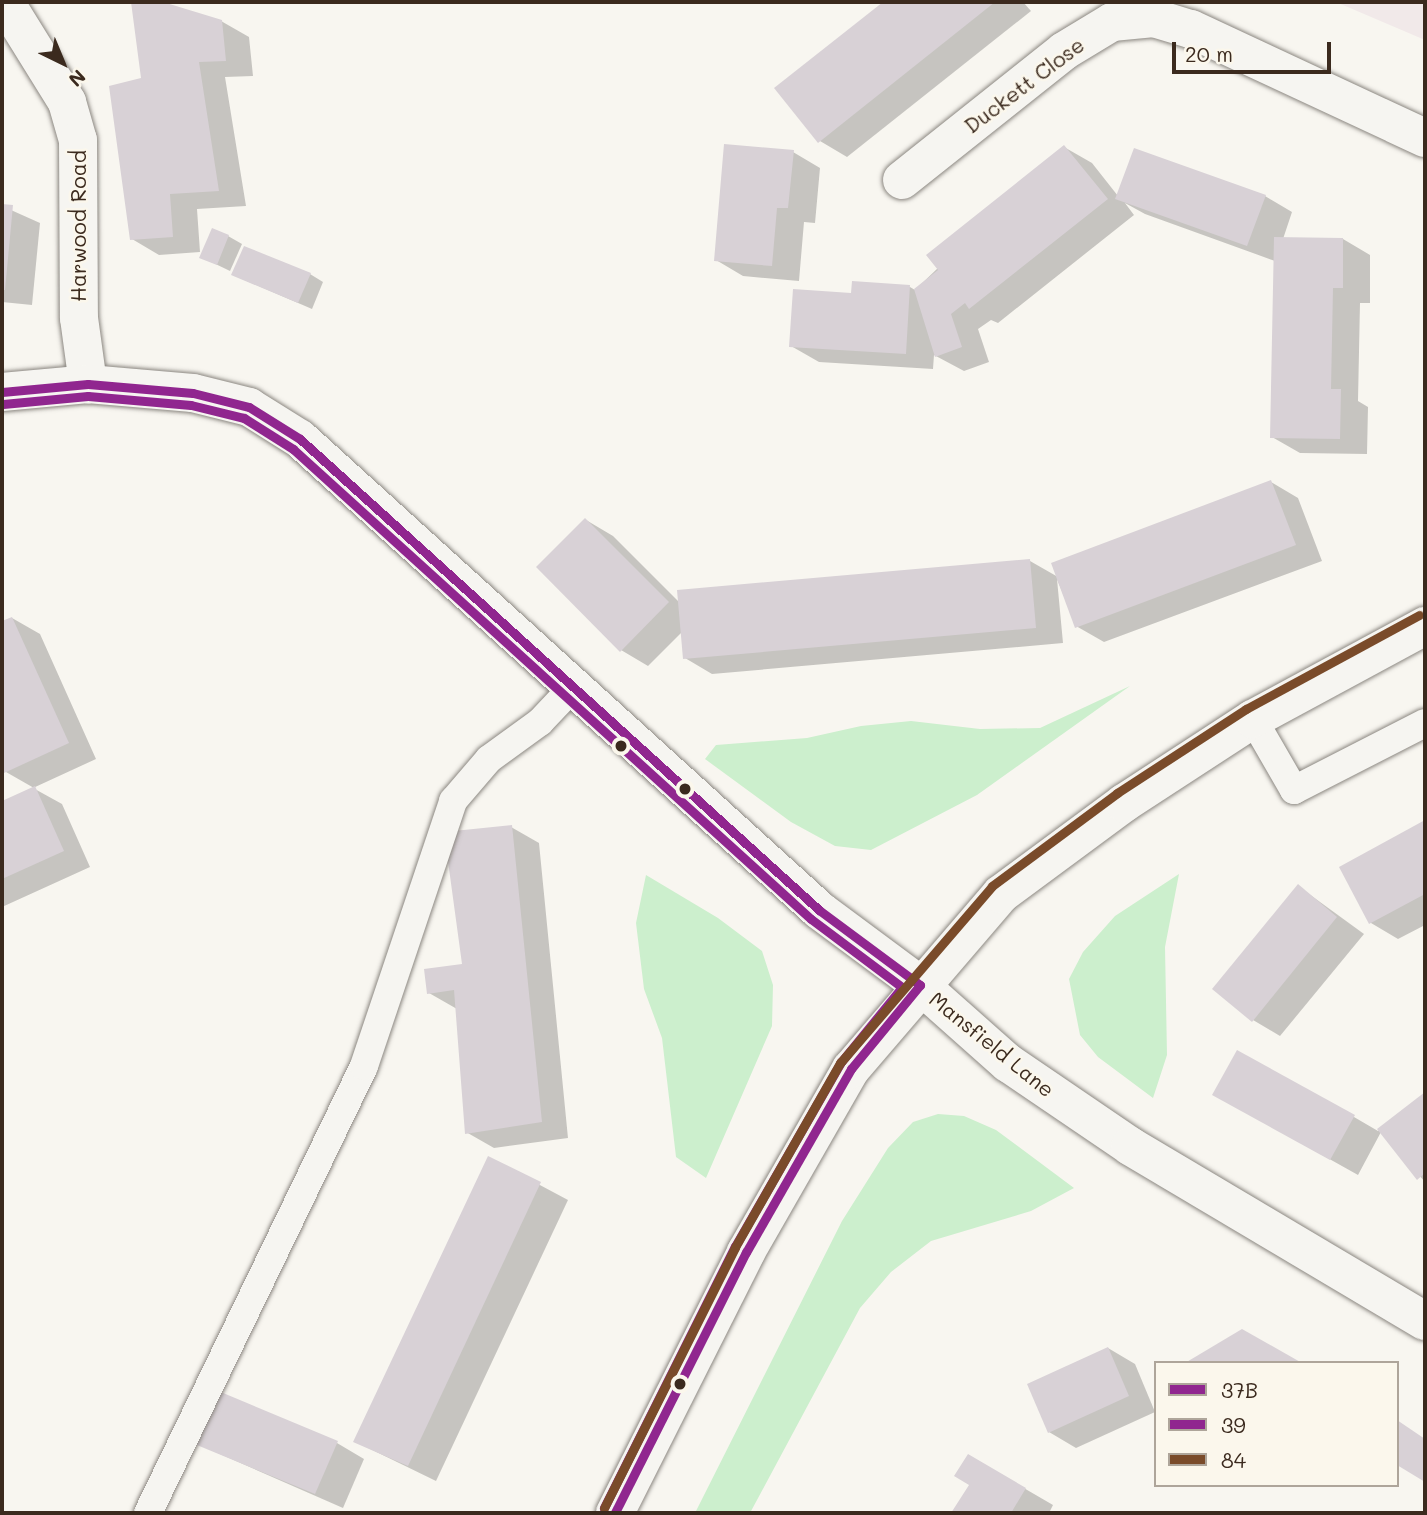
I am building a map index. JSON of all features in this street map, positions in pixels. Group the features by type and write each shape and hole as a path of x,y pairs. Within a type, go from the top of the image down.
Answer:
{"main road":[{"name":"Harwood Road","path":"5,2 67,102 78,141 79,318 88,384"},
{"name":"Duckett Close","path":"902,180 1064,51 1112,22 1154,18 1191,29 1425,138"},
{"name":"Mansfield Lane","path":"2,392 88,384 193,393 249,407 300,439 819,910 920,985 1008,1063 1176,1174 1425,1321"},
{"path":"615,1513 746,1252 851,1069 920,985 1001,894 1124,803 1253,719 1425,626"}],"lane":[{"path":"148,1513 364,1066 453,801 489,759 540,722 574,686"},
{"path":"1253,719 1294,790 1425,723"}],"shaded area":[{"path":"1336,2 1425,2 1425,40"}],"green space":[{"path":"1130,686 977,795 871,850 835,846 791,822 705,759 716,745 807,738 861,726 911,721 980,729 1040,728"},
{"path":"1179,874 1165,947 1167,1055 1153,1098 1098,1057 1080,1035 1069,979 1083,952 1115,916"},
{"path":"646,875 718,918 762,951 773,985 772,1026 706,1178 676,1157 662,1038 644,989 636,923"},
{"path":"938,1114 964,1116 996,1130 1074,1188 1031,1211 931,1241 891,1272 860,1308 750,1513 695,1513 842,1221 888,1148 913,1122"}],"building":[{"path":"131,2 163,2 222,20 226,61 199,62 219,191 170,194 173,237 130,240 109,86 141,78"},
{"path":"883,2 995,2 818,143 774,88"},
{"path":"724,144 794,150 788,208 777,208 772,266 714,261"},
{"path":"1064,145 1108,199 969,309 965,303 951,314 962,347 935,357 914,289 938,270 926,255"},
{"path":"1134,148 1266,195 1247,246 1115,199"},
{"path":"2,204 13,205 5,290 2,290"},
{"path":"212,228 229,235 217,265 199,258"},
{"path":"1274,237 1343,238 1343,288 1333,288 1331,389 1341,389 1340,439 1270,438"},
{"path":"244,246 311,273 298,303 231,275"},
{"path":"852,281 910,285 906,354 789,347 793,289 851,293"},
{"path":"1271,480 1296,545 1075,628 1051,563"},
{"path":"585,518 669,602 620,652 536,567"},
{"path":"1030,559 1036,628 683,659 677,590"},
{"path":"12,617 69,743 4,773 2,621"},
{"path":"35,786 64,851 2,879 2,801"},
{"path":"1425,820 1425,894 1369,924 1339,867"},
{"path":"512,825 542,1122 465,1134 454,990 427,994 424,969 462,964 444,832"},
{"path":"1298,884 1337,917 1252,1022 1212,989"},
{"path":"1237,1050 1355,1115 1330,1160 1212,1095"},
{"path":"1425,1092 1425,1173 1417,1180 1377,1129"},
{"path":"488,1156 541,1182 408,1466 353,1442"},
{"path":"1242,1329 1298,1361 1188,1361"},
{"path":"1108,1347 1129,1396 1048,1433 1027,1384"},
{"path":"216,1390 338,1441 315,1494 192,1443"},
{"path":"1399,1421 1425,1439 1425,1482 1399,1466"},
{"path":"968,1454 1026,1488 1011,1513 951,1513 969,1485 954,1476"}],"transit line":[{"name":"37B","path":"2,392 88,384 193,393 249,407 300,439 819,910 920,985 851,1069 746,1252 615,1513"},
{"name":"39","path":"3,404 88,396 191,405 244,418 293,449 811,919 902,987 841,1062 735,1246 604,1508"},
{"name":"84","path":"604,1508 735,1247 840,1063 992,886 1117,793 1246,709 1419,615"}]}
